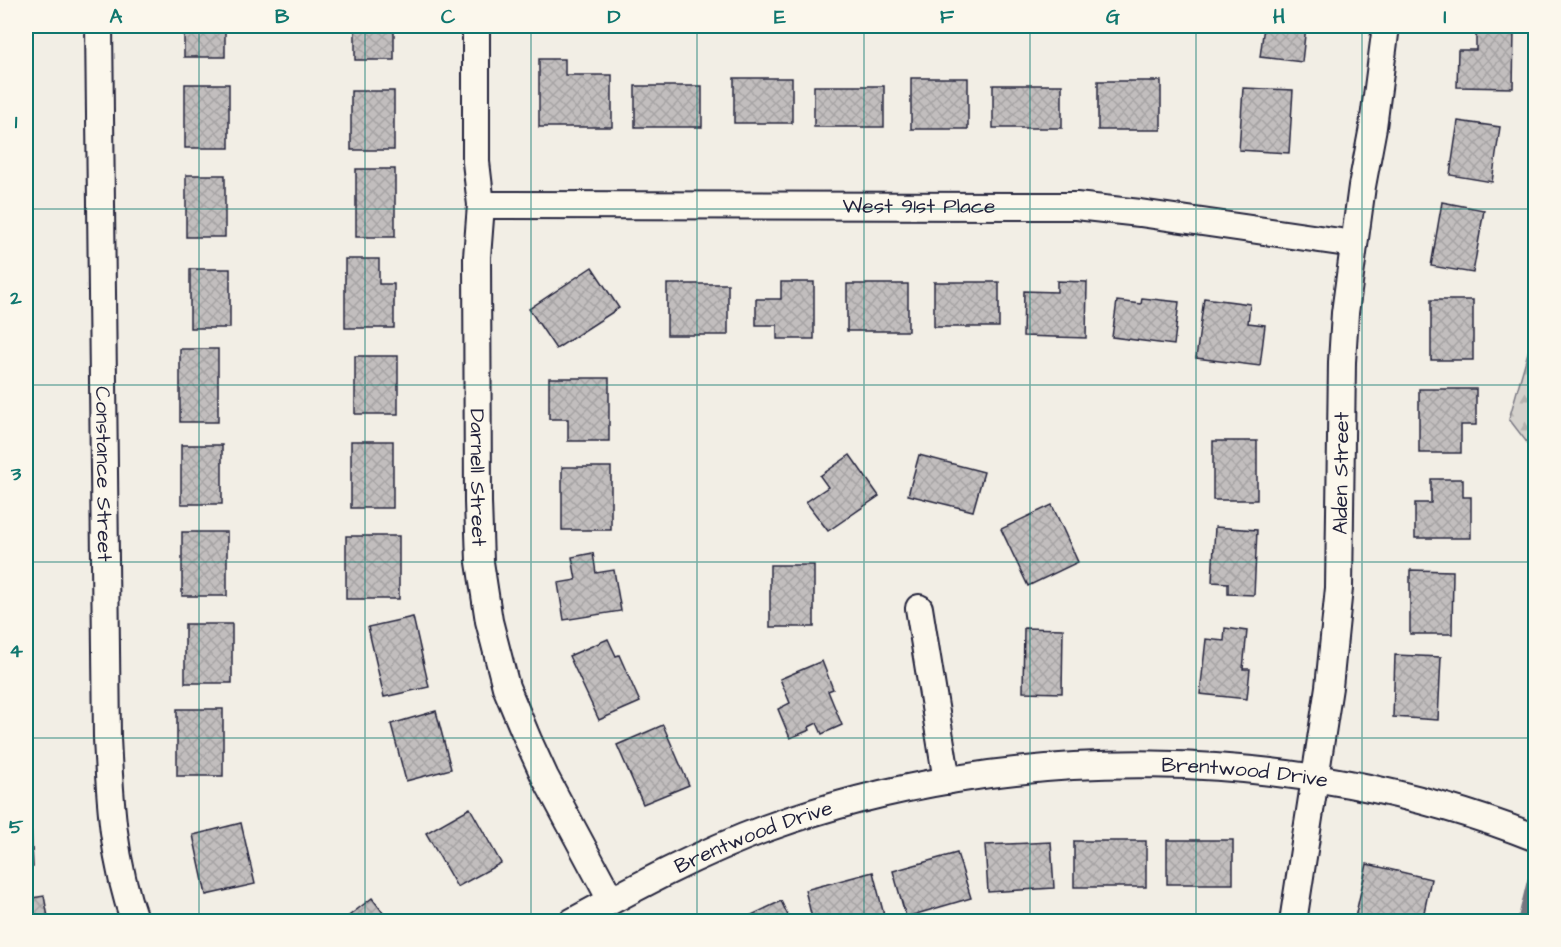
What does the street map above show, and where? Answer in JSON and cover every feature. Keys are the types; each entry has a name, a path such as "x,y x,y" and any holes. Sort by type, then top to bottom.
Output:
{"street":[{"name":"Constance Street","path":"99,26 107,738 111,822 128,903 135,921"},
{"name":"Darnell Street","path":"476,26 476,162 481,205 477,257 478,502 480,562 489,621 506,687 528,740 545,777 611,900"},
{"name":"Alden Street","path":"1293,921 1329,687 1339,588 1342,362 1354,244 1373,127 1386,26"},
{"name":"West 91st Place","path":"481,205 1076,206 1354,244"},
{"path":"918,608 947,781"},
{"name":"Brentwood Drive","path":"572,921 686,862 768,828 860,800 947,781 1022,770 1120,763 1213,765 1316,778 1421,800 1494,821 1536,838"}],"green space":[{"path":"1535,328 1535,453 1509,419"}],"building":[{"path":"184,26 225,26 225,57 184,57"},
{"path":"355,26 394,26 394,60 355,60"},
{"path":"1264,26 1306,26 1302,62 1260,57"},
{"path":"1476,29 1514,30 1513,88 1457,87 1458,50 1476,50"},
{"path":"539,59 565,59 565,75 612,75 612,127 539,127"},
{"path":"734,78 792,78 792,123 734,123"},
{"path":"911,78 968,78 968,129 911,129"},
{"path":"1098,81 1161,81 1161,130 1098,130"},
{"path":"185,84 229,84 229,148 185,148"},
{"path":"993,85 1062,85 1062,128 993,128"},
{"path":"635,86 702,86 702,127 635,127"},
{"path":"814,86 884,86 884,127 814,127"},
{"path":"1243,88 1293,90 1289,153 1239,150"},
{"path":"351,91 394,91 394,150 351,150"},
{"path":"1458,121 1500,127 1492,182 1450,175"},
{"path":"356,169 395,169 395,237 356,237"},
{"path":"186,175 225,175 225,237 186,237"},
{"path":"1442,202 1484,210 1473,273 1431,266"},
{"path":"345,259 379,259 379,284 394,284 394,328 345,328"},
{"path":"592,267 619,308 556,349 529,309"},
{"path":"190,269 230,269 230,328 190,328"},
{"path":"1057,281 1087,282 1086,338 1023,336 1024,291 1057,292"},
{"path":"781,282 814,282 814,339 777,339 777,325 756,325 756,299 781,299"},
{"path":"934,282 999,282 999,327 934,327"},
{"path":"667,284 728,284 728,335 667,335"},
{"path":"847,284 908,284 908,331 847,331"},
{"path":"1142,298 1179,302 1174,345 1112,337 1117,301 1141,304"},
{"path":"1204,298 1250,304 1248,323 1265,325 1260,366 1196,358"},
{"path":"1431,300 1473,300 1473,360 1431,360"},
{"path":"180,349 218,349 218,422 180,422"},
{"path":"355,356 398,356 398,414 355,414"},
{"path":"549,378 609,378 609,441 568,441 568,419 549,419"},
{"path":"1419,389 1476,389 1476,425 1461,425 1461,453 1419,453"},
{"path":"351,441 393,441 393,508 351,508"},
{"path":"1213,441 1257,441 1257,500 1213,500"},
{"path":"181,445 222,445 222,504 181,504"},
{"path":"850,455 879,496 828,531 806,502 828,487 820,476"},
{"path":"919,455 984,472 973,511 908,495"},
{"path":"562,467 611,467 611,530 562,530"},
{"path":"1431,479 1463,479 1463,497 1471,497 1471,538 1415,538 1415,503 1431,503"},
{"path":"1052,505 1078,562 1028,586 1001,529"},
{"path":"1215,527 1257,530 1254,595 1228,594 1228,583 1212,582"},
{"path":"182,532 227,532 227,596 182,596"},
{"path":"346,536 399,536 399,599 346,599"},
{"path":"593,553 596,573 614,570 621,611 564,620 558,583 576,580 572,557"},
{"path":"770,565 814,565 814,627 770,627"},
{"path":"1410,570 1453,571 1452,634 1410,634"},
{"path":"413,617 429,687 384,697 368,627"},
{"path":"185,624 232,624 232,683 185,683"},
{"path":"1024,628 1063,629 1062,693 1023,692"},
{"path":"1225,628 1247,631 1243,669 1250,669 1247,699 1200,694 1206,639 1224,641"},
{"path":"608,639 616,656 619,655 640,702 599,720 569,656"},
{"path":"1395,655 1441,657 1438,720 1393,717"},
{"path":"822,661 833,689 828,691 842,725 822,734 817,723 809,727 810,730 790,738 778,709 790,703 780,679"},
{"path":"177,709 223,709 223,776 177,776"},
{"path":"436,711 451,769 406,781 391,724"},
{"path":"27,714 27,775 26,775"},
{"path":"663,725 689,785 643,804 617,745"},
{"path":"26,805 30,805 33,867 26,867"},
{"path":"470,808 501,863 457,887 426,833"},
{"path":"241,823 255,884 206,895 193,835"},
{"path":"1167,840 1233,840 1233,884 1167,884"},
{"path":"1074,841 1146,841 1146,887 1074,887"},
{"path":"1051,842 1054,888 988,892 985,845"},
{"path":"957,853 971,898 906,917 893,871"},
{"path":"1367,864 1431,879 1422,922 1389,917 1388,922 1354,922"},
{"path":"873,872 884,915 861,922 813,922 805,890"},
{"path":"44,896 49,922 26,922 26,899"},
{"path":"372,898 390,922 341,922"},
{"path":"781,901 791,922 737,922"}],"waterway":[{"path":"1521,922 1531,881"}]}
